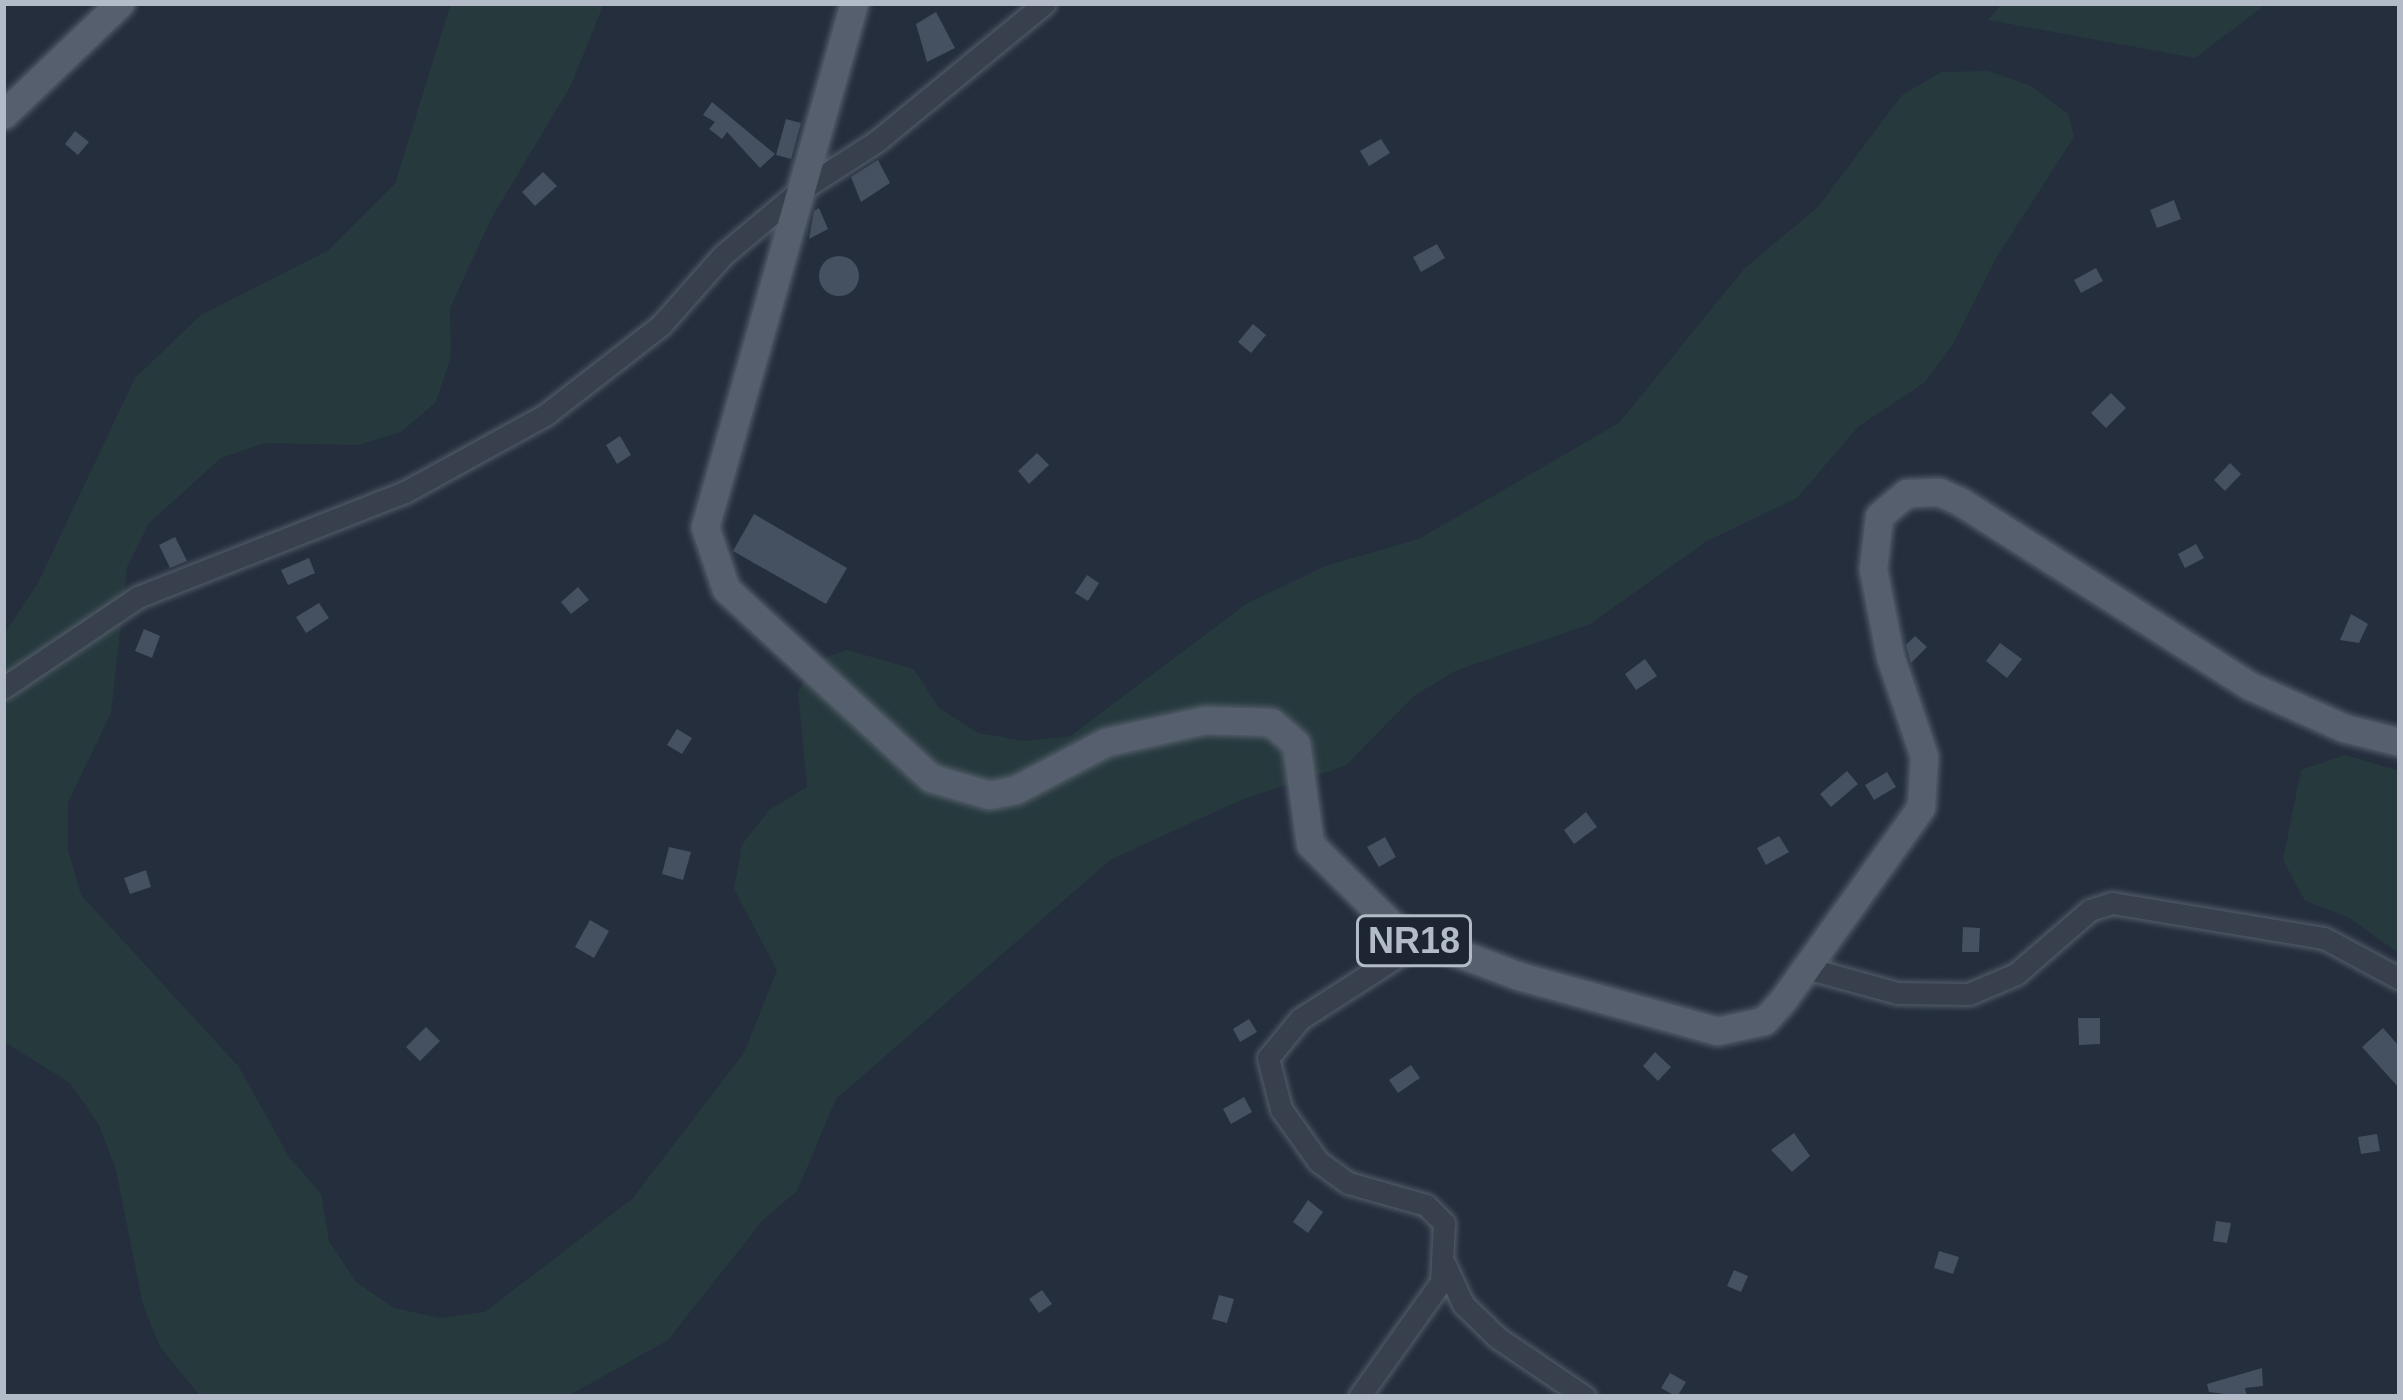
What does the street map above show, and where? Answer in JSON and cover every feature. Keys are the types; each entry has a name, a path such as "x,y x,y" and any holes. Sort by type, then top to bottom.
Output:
{"main road":[{"path":"3,115 120,3"},
{"name":"NR18","path":"854,3 709,496 705,527 726,589 872,729 955,789 1015,790 1082,750 1205,720 1250,717 1284,728 1303,766 1310,844 1351,892 1418,943 1717,1031 1764,1021 1810,970 1909,831 1926,791 1918,727 1890,656 1873,569 1879,516 1906,494 1939,492 1961,502 2248,685 2344,728 2400,742"}],"street":[{"path":"3,688 137,598 405,492 544,416 661,325 723,255 798,193 877,141 1045,3"},
{"path":"1810,970 1898,992 1969,994 2016,974 2090,910 2112,903 2324,938 2400,979"},
{"path":"1359,1397 1441,1282 1444,1223 1426,1205 1348,1183 1318,1161 1267,1076 1275,1043 1300,1019 1418,943"},
{"path":"1445,1264 1463,1304 1498,1338 1585,1397"}],"green space":[{"path":"451,3 604,3 571,85 491,219 450,308 451,356 436,402 401,432 358,445 265,443 221,458 149,523 127,567 111,713 68,802 68,850 81,895 239,1067 289,1157 321,1194 329,1241 356,1282 394,1308 440,1318 485,1312 632,1199 744,1053 777,970 734,889 742,845 769,810 807,787 798,692 815,661 847,650 914,669 939,708 978,733 1024,741 1070,736 1246,604 1325,566 1419,539 1619,423 1744,269 1819,206 1902,95 1942,72 1988,71 2031,86 2069,115 2074,137 1996,258 1953,344 1924,383 1859,426 1797,498 1707,541 1590,624 1455,671 1414,696 1345,766 1241,800 1110,860 836,1099 797,1191 762,1221 668,1340 566,1397 201,1397 160,1347 143,1305 116,1170 99,1125 70,1083 3,1041 3,636 38,583 135,378 201,315 329,250 395,184"},
{"path":"2002,3 2268,3 2195,58 1988,20"},
{"path":"2345,755 2400,771 2400,954 2348,917 2305,901 2283,860 2301,770"}],"building":[{"path":"936,12 955,48 927,62 916,24"},
{"path":"712,102 775,154 760,168 727,132 722,139 709,129 715,122 703,115"},
{"path":"786,119 801,123 791,159 776,155"},
{"path":"75,131 89,142 78,155 65,144"},
{"path":"1381,139 1390,153 1369,166 1360,151"},
{"path":"878,160 890,183 861,202 851,177"},
{"path":"543,172 557,186 535,206 522,192"},
{"path":"2174,200 2181,219 2157,228 2150,210"},
{"path":"819,208 828,229 809,239 814,211"},
{"path":"1437,244 1445,258 1421,272 1413,257"},
{"path":"839,256 853,262 859,276 853,290 839,296 825,290 819,276 825,262"},
{"path":"2096,268 2103,281 2081,293 2074,280"},
{"path":"1253,324 1266,335 1251,353 1238,342"},
{"path":"2111,393 2126,408 2106,428 2091,413"},
{"path":"620,436 631,455 617,464 606,445"},
{"path":"1037,453 1049,465 1029,484 1018,471"},
{"path":"2230,463 2241,474 2225,491 2214,480"},
{"path":"754,514 847,568 826,604 733,551"},
{"path":"175,537 187,561 170,568 159,545"},
{"path":"2196,544 2204,558 2185,568 2178,554"},
{"path":"309,558 315,573 288,585 281,570"},
{"path":"1087,575 1099,583 1088,601 1075,593"},
{"path":"578,587 589,600 571,614 561,602"},
{"path":"319,603 329,618 306,633 296,617"},
{"path":"2351,614 2368,624 2359,643 2340,640"},
{"path":"144,629 160,636 152,658 135,651"},
{"path":"1915,636 1927,647 1911,663 1906,645"},
{"path":"2000,643 2022,659 2007,678 1986,661"},
{"path":"1645,659 1657,676 1636,690 1625,674"},
{"path":"677,729 692,738 682,754 667,745"},
{"path":"1847,771 1858,784 1831,807 1820,794"},
{"path":"1887,772 1896,787 1874,800 1865,785"},
{"path":"1586,812 1597,827 1574,844 1564,830"},
{"path":"1779,836 1789,852 1766,865 1757,848"},
{"path":"1385,837 1396,857 1379,867 1367,847"},
{"path":"669,847 691,852 683,880 662,874"},
{"path":"146,870 151,887 130,894 124,878"},
{"path":"590,920 609,931 594,958 575,947"},
{"path":"1963,927 1980,928 1979,952 1962,952"},
{"path":"2078,1018 2100,1018 2100,1044 2079,1045"},
{"path":"1249,1019 1257,1032 1240,1042 1233,1029"},
{"path":"426,1027 440,1041 420,1061 406,1047"},
{"path":"2383,1028 2400,1047 2400,1089 2362,1047"},
{"path":"1655,1052 1671,1067 1658,1081 1643,1066"},
{"path":"1411,1065 1420,1078 1398,1093 1389,1080"},
{"path":"1244,1097 1252,1112 1231,1124 1223,1109"},
{"path":"1794,1133 1810,1156 1792,1172 1771,1150"},
{"path":"2377,1134 2380,1151 2361,1154 2358,1137"},
{"path":"1308,1200 1323,1212 1308,1233 1293,1222"},
{"path":"2216,1221 2231,1223 2227,1243 2213,1241"},
{"path":"1939,1251 1959,1257 1953,1274 1934,1268"},
{"path":"1734,1270 1748,1276 1741,1292 1727,1286"},
{"path":"1042,1290 1052,1304 1039,1313 1029,1299"},
{"path":"1219,1295 1234,1299 1227,1323 1212,1319"},
{"path":"2262,1368 2263,1386 2245,1388 2247,1397 2209,1392 2207,1384"},
{"path":"1670,1373 1686,1382 1677,1397 1661,1388"}]}
